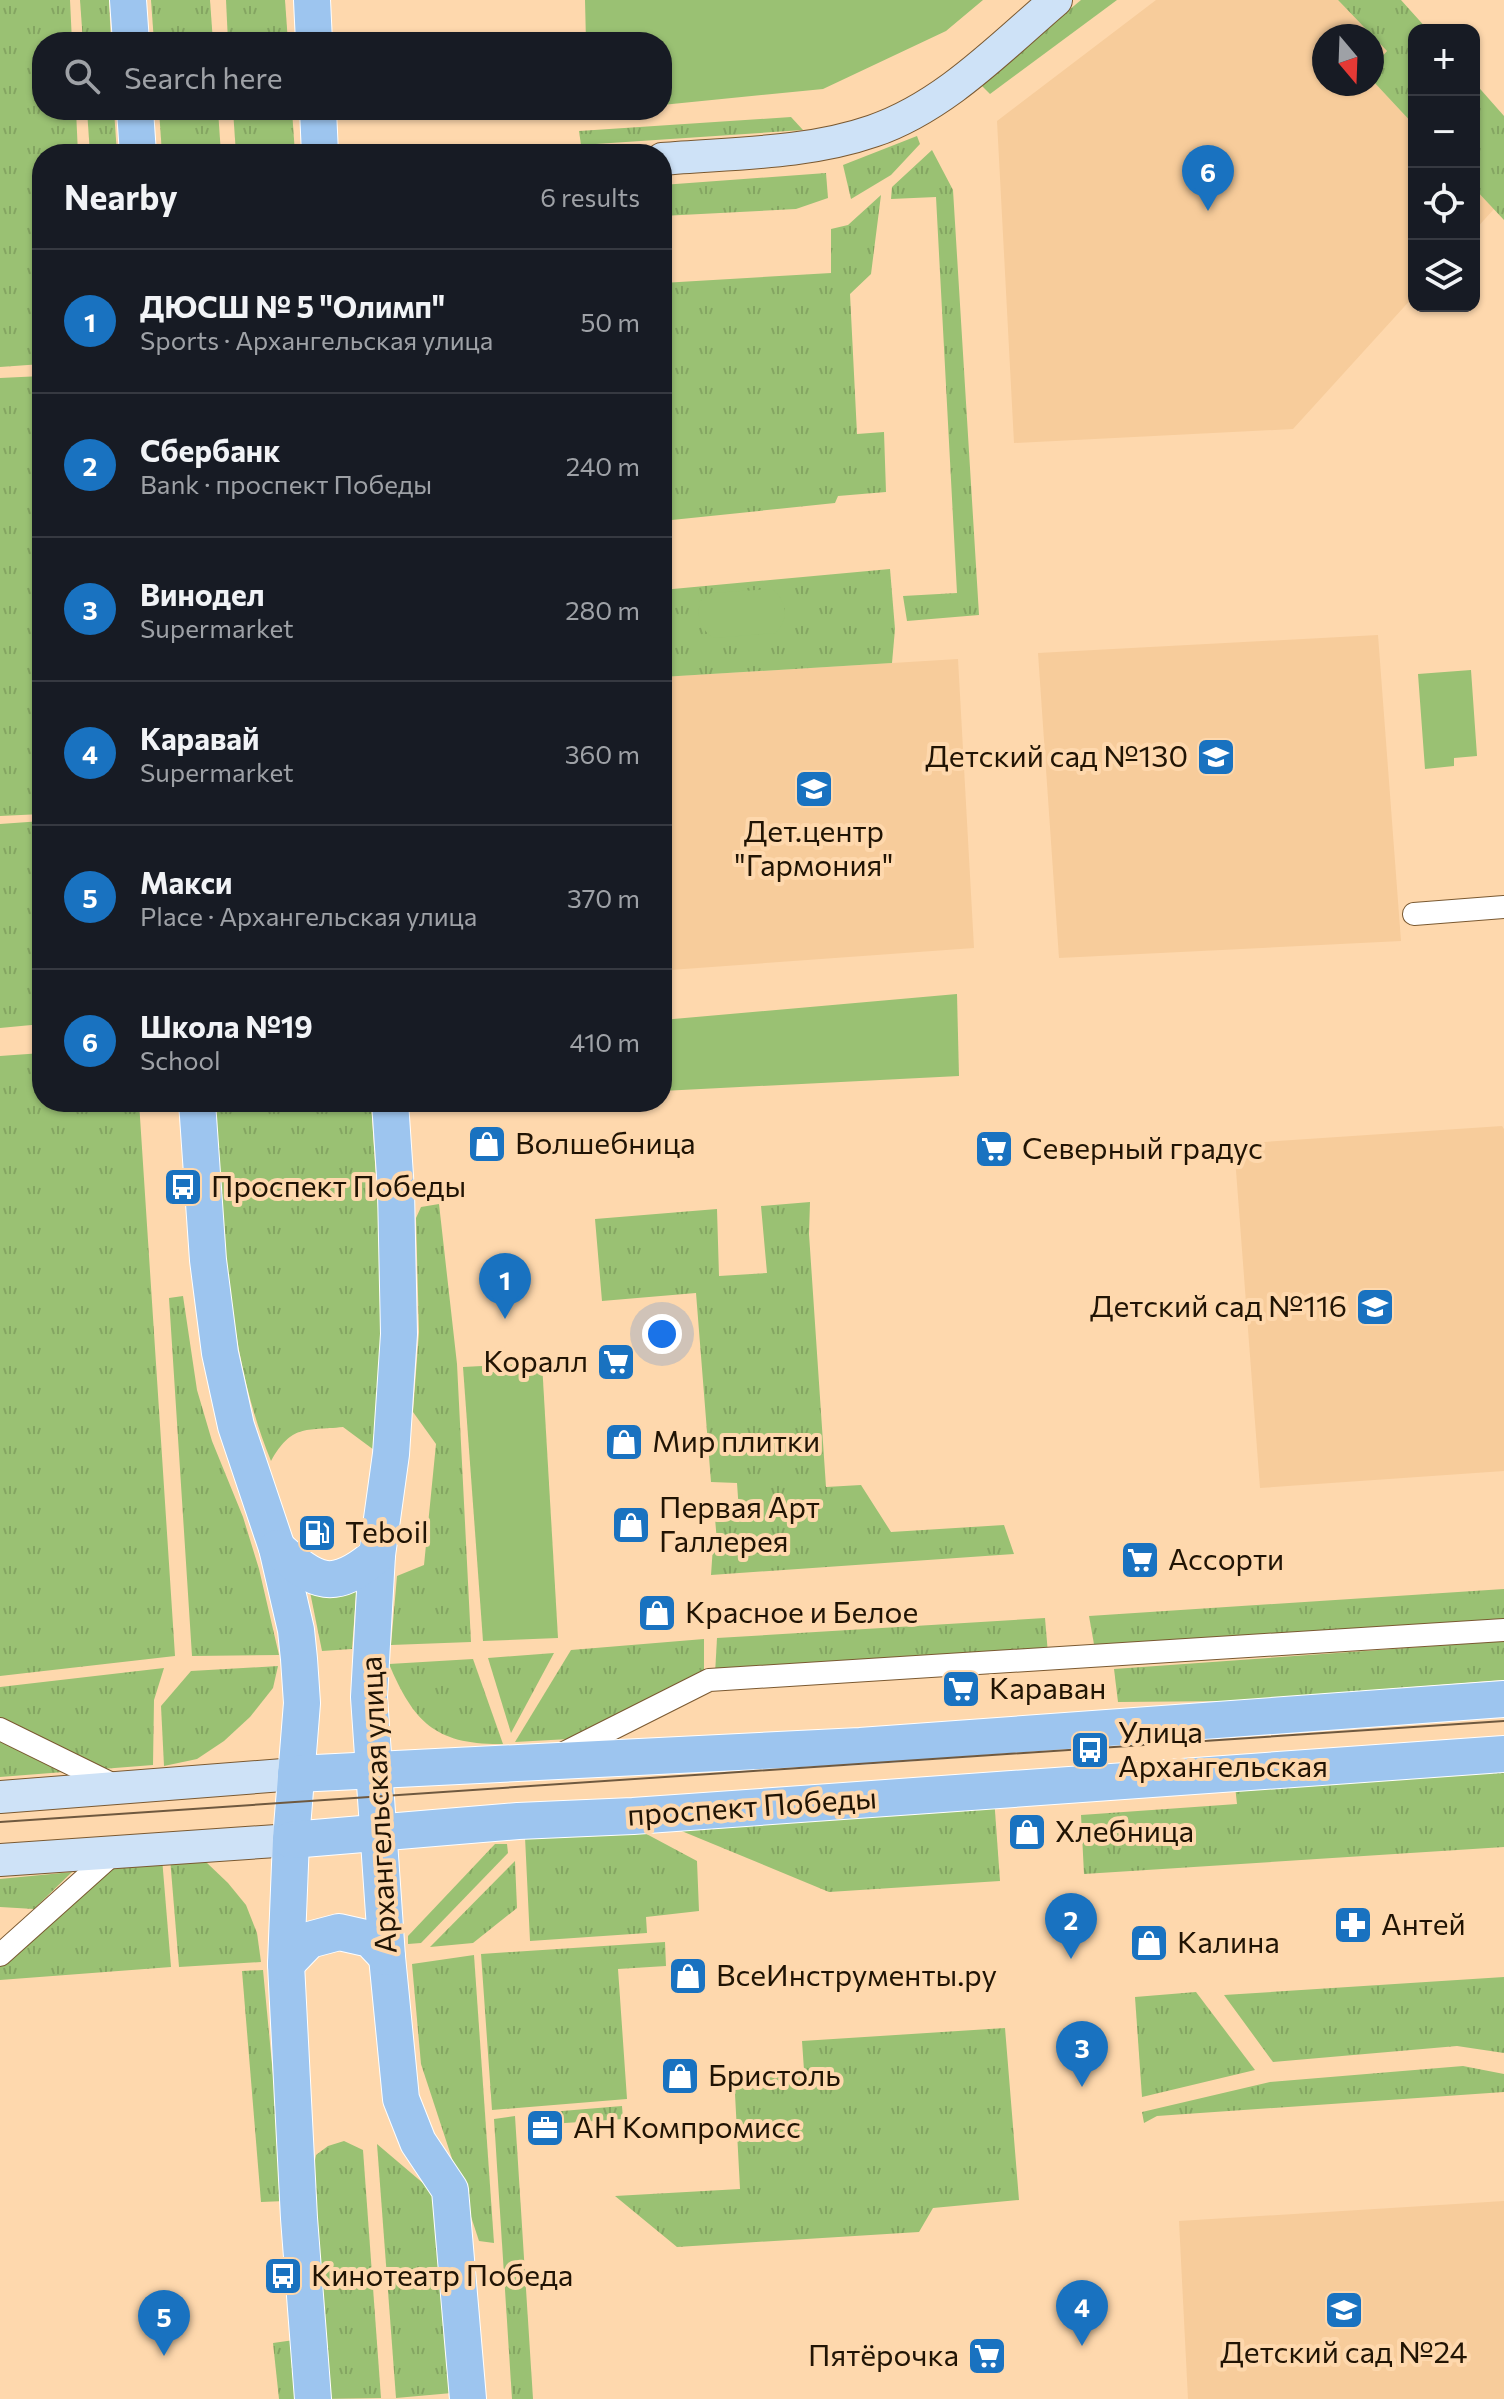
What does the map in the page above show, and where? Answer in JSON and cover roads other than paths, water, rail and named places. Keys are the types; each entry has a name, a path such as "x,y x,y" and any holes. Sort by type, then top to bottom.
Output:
{"main road":[{"path":"128,0 130,32"},
{"path":"312,0 314,32"},
{"path":"672,158 833,142 875,131 930,102 962,80 1056,0"},
{"path":"136,120 137,144"},
{"path":"318,120 320,144"},
{"path":"198,1112 208,1260 220,1353 236,1426 277,1548 296,1630 299,1659 302,1703 291,1840 286,1964 299,2218 313,2399"},
{"name":"Архангельская улица","path":"391,1112 399,1334 391,1454 377,1555 369,1697 387,1957 401,2099 418,2142 450,2190 468,2399"},
{"path":"277,1548 303,1572 318,1579 349,1576 377,1555"},
{"name":"проспект Победы","path":"0,1797 296,1774 876,1745 1504,1699"},
{"name":"проспект Победы","path":"0,1860 1504,1754"},
{"path":"286,1964 309,1940 339,1932 370,1939 387,1957"}],"street":[{"path":"1414,914 1504,907"},
{"path":"550,1760 709,1680 1504,1630"},
{"path":"0,1729 119,1788"},
{"path":"0,1955 115,1852"}],"tram line":[{"path":"0,1822 1504,1721"}],"place":[{"name":"Школа №19","path":"1208,211"},
{"name":"Детский сад №130","path":"1216,757"},
{"name":"Дет.центр \"Гармония\"","path":"814,789"},
{"name":"Волшебница","path":"487,1144"},
{"name":"Северный градус","path":"994,1149"},
{"name":"Проспект Победы","path":"183,1187"},
{"name":"Детский сад №116","path":"1375,1307"},
{"name":"ДЮСШ № 5 \"Олимп\"","path":"505,1319"},
{"name":"Коралл","path":"616,1362"},
{"name":"Мир плитки","path":"624,1442"},
{"name":"Первая Арт Галлерея","path":"631,1525"},
{"name":"Teboil","path":"317,1533"},
{"name":"Ассорти","path":"1140,1560"},
{"name":"Красное и Белое","path":"657,1613"},
{"name":"Караван","path":"961,1689"},
{"name":"Улица Архангельская","path":"1090,1750"},
{"name":"Хлебница","path":"1027,1832"},
{"name":"Антей","path":"1353,1925"},
{"name":"Калина","path":"1149,1943"},
{"name":"Сбербанк","path":"1071,1959"},
{"name":"ВсеИнструменты.ру","path":"688,1976"},
{"name":"Бристоль","path":"680,2076"},
{"name":"Винодел","path":"1082,2087"},
{"name":"АН Компромисс","path":"545,2128"},
{"name":"Кинотеатр Победа","path":"283,2276"},
{"name":"Детский сад №24","path":"1344,2310"},
{"name":"Каравай","path":"1082,2346"},
{"name":"Макси","path":"164,2356"},
{"name":"Пятёрочка","path":"987,2356"}]}
